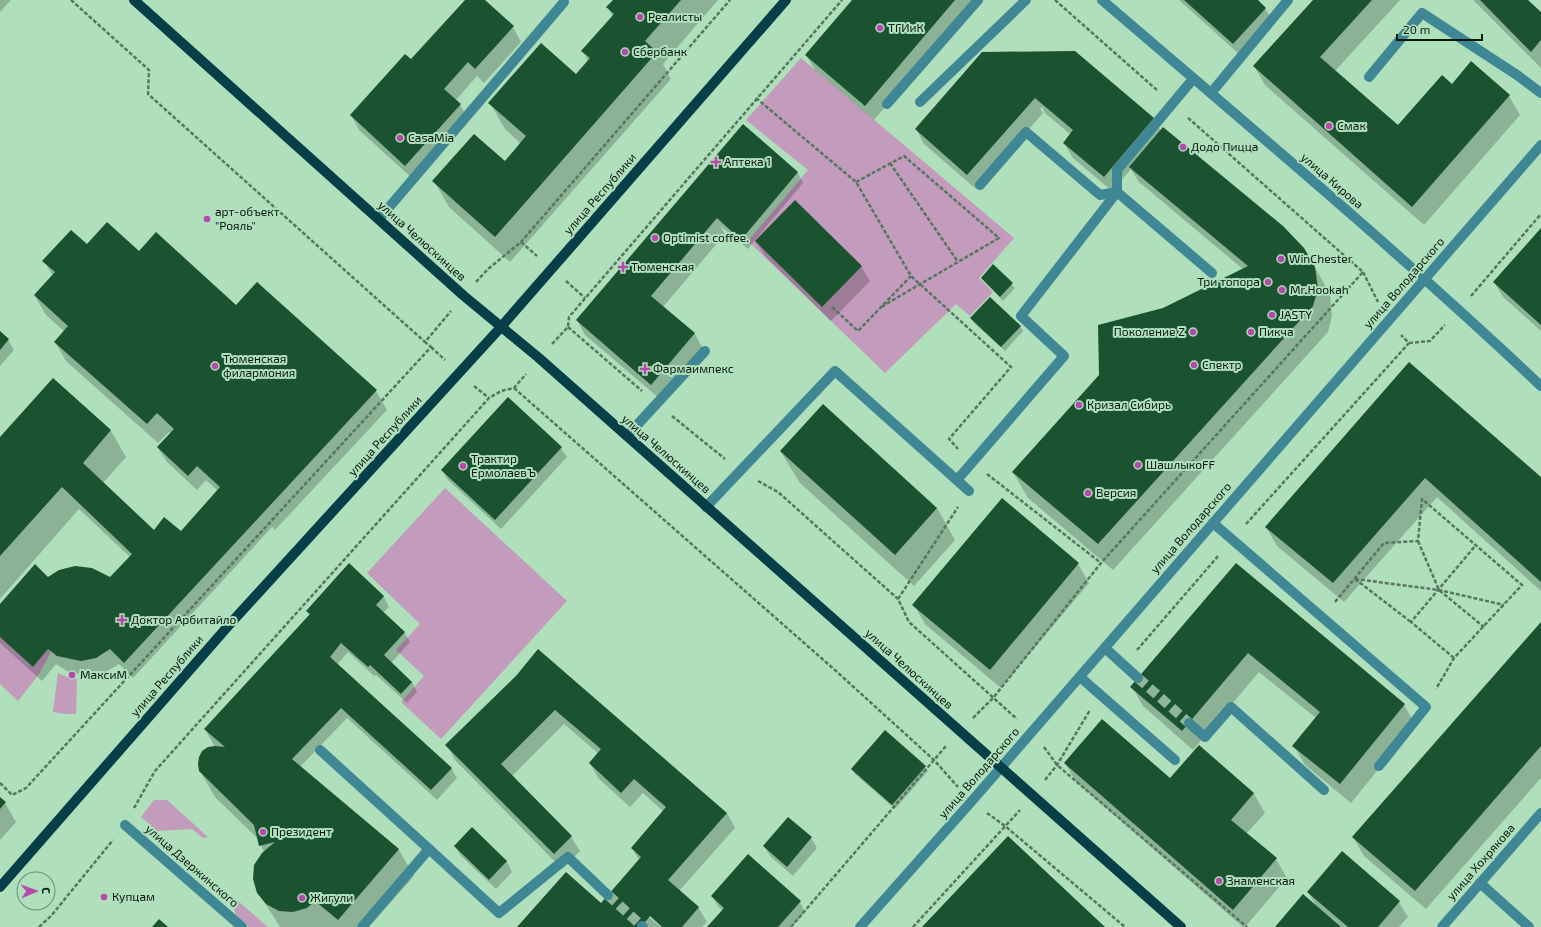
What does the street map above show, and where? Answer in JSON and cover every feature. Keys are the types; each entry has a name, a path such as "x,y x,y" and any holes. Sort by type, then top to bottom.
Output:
{"main road":[{"name":"улица Челюскинцев","path":"134,0 464,296 539,358 1181,927"},
{"name":"улица Республики","path":"0,887 229,625 502,328 786,0"}],"street":[{"path":"887,104 978,0"},
{"path":"920,102 1026,0"},
{"name":"улица Кирова","path":"1102,0 1460,309 1541,386"},
{"path":"1210,94 1288,0"},
{"path":"379,219 564,2"},
{"path":"1369,77 1422,13 1517,75 1541,93"},
{"path":"957,480 1064,356 1021,316 1117,192 1117,170 1193,79"},
{"path":"980,185 1026,132 1100,195 1117,192"},
{"name":"улица Володарского","path":"860,927 1080,677 1541,145"},
{"path":"1117,192 1212,273"},
{"path":"626,436 704,350"},
{"path":"706,507 835,372 969,491"},
{"path":"1213,523 1426,707 1379,766"},
{"path":"1105,648 1138,678"},
{"path":"1080,677 1175,760"},
{"path":"1189,723 1205,738 1232,708 1324,790"},
{"path":"320,750 499,913 568,857 608,895"},
{"name":"улица Хохрякова","path":"1442,927 1541,813"},
{"name":"улица Дзержинского","path":"125,825 242,927"},
{"path":"362,927 429,849"},
{"path":"1480,883 1528,927"}],"path":[{"path":"0,783 12,795 26,788 431,348 148,94 149,70 71,0"},
{"path":"425,342 488,269 521,242 730,0"},
{"path":"842,0 756,98 569,317 568,327 740,471 778,492 898,599 909,622 1032,732 1057,764 1247,927"},
{"path":"791,927 959,731 993,698 1101,563 1363,272 1055,0"},
{"path":"756,98 856,182 911,276 1011,367 949,439 986,474 1101,563"},
{"path":"856,182 904,156 999,238 881,307"},
{"path":"890,163 958,262"},
{"path":"1409,343 1430,341 1460,309 1541,214"},
{"path":"832,307 858,331 911,276"},
{"path":"39,927 51,916 125,825 155,771 489,398 501,391 514,388 836,671 934,760 971,802 1005,826 1125,927"},
{"path":"898,599 969,491 986,474"},
{"path":"1426,707 1454,658 1484,627 1522,585 1422,499 1418,541 1439,590 1484,627"},
{"path":"1322,618 1384,543 1418,541"},
{"path":"1411,622 1476,546"},
{"path":"1354,579 1439,590 1504,605"},
{"path":"1354,579 1411,622 1454,658"},
{"path":"913,927 1005,826"}],"shaded area":[{"path":"801,58 1014,238 979,278 993,292 970,316 956,304 885,373 748,241 808,170 746,120"},
{"path":"445,488 567,601 441,739 401,702 424,676 396,650 420,624 367,573"},
{"path":"0,637 33,667 48,649 51,652 39,674 18,701 0,684"},
{"path":"58,673 77,679 76,714 53,712"},
{"path":"154,800 167,800 208,837 203,838 192,829 157,831 141,817"},
{"path":"231,895 268,927 249,927 236,916"}],"building":[{"path":"465,0 485,0 514,26 475,69 468,62 444,89 461,104 405,166 350,115 405,54 411,59"},
{"path":"613,0 681,0 645,41 657,52 495,237 432,181 474,134 505,161 526,136 488,103 541,43 576,74 590,58 581,51 614,14 606,7"},
{"name":"ТГИиК","path":"852,0 955,0 865,106 805,55"},
{"path":"1184,0 1258,0 1266,8 1233,44"},
{"path":"1313,0 1372,0 1320,57 1398,125 1442,75 1452,84 1471,61 1510,95 1412,207 1253,66"},
{"path":"1480,0 1528,0 1541,12 1541,40 1531,52"},
{"path":"1075,51 1154,118 1104,177 1063,143 1073,130 1035,98 967,175 915,129 982,52"},
{"path":"743,124 798,172 741,240 717,218 651,296 695,333 651,385 576,320"},
{"path":"1163,127 1283,226 1304,248 1315,267 1318,289 1313,306 1098,544 1012,472 1099,375 1098,325 1163,308 1248,266 1129,167"},
{"path":"795,200 862,266 822,307 755,241"},
{"path":"107,222 139,251 156,232 236,305 257,282 377,390 124,663 110,649 96,658 81,661 57,656 48,649 33,667 0,637 0,604 35,564 48,577 59,570 75,566 92,568 110,577 132,554 62,487 0,556 0,437 53,378 111,430 83,463 154,530 164,517 181,531 220,487 197,466 188,476 157,447 174,429 157,413 147,424 54,342 68,326 34,295 55,272 42,261 71,230 87,244"},
{"path":"1541,228 1541,325 1493,282"},
{"path":"993,264 1013,283 1000,297 981,278"},
{"path":"990,297 1021,326 1001,347 970,318"},
{"path":"0,331 9,339 0,350"},
{"path":"1409,362 1541,477 1541,582 1425,478 1333,583 1265,527"},
{"path":"508,397 562,447 495,520 441,470"},
{"path":"823,404 937,508 895,555 780,451"},
{"path":"1002,498 1079,563 990,670 912,605"},
{"path":"349,563 384,596 376,605 405,632 384,655 412,682 401,694 370,665 368,667 341,643 330,657 452,768 431,790 341,708 292,759 399,849 338,920 315,901 307,908 293,912 279,911 266,904 257,893 253,879 254,865 262,853 275,842 259,846 254,825 199,771 198,764 202,751 208,747 225,747 204,729 310,614 306,611"},
{"path":"1236,563 1405,704 1340,784 1292,746 1320,712 1248,653 1182,731 1130,687"},
{"path":"1541,622 1541,746 1415,891 1352,837"},
{"path":"538,649 727,813 668,880 699,907 682,927 662,927 650,916 641,927 517,927 566,872 601,903 641,857 631,848 666,807 634,779 621,793 589,763 601,749 555,710 501,764 572,836 554,854 445,745 516,676"},
{"path":"1102,719 1170,778 1199,745 1254,793 1231,820 1277,858 1233,910 1064,763"},
{"path":"885,730 926,766 892,805 851,769"},
{"path":"0,797 6,802 0,809"},
{"path":"788,817 812,837 787,867 763,846"},
{"path":"472,827 507,861 489,880 454,846"},
{"path":"1008,836 1057,882 1105,927 922,927"},
{"path":"1342,851 1400,901 1378,927 1348,927 1307,892"},
{"path":"748,854 801,901 778,927 707,927 724,908 711,896"},
{"path":"1303,894 1341,927 1275,927"},
{"path":"159,919 168,927 152,927"}],"tunnel":[{"path":"1138,678 1189,723"},
{"path":"608,895 642,926"}],"place":[{"name":"Реалисты","path":"640,17"},
{"name":"ТГИиК","path":"880,28"},
{"name":"Сбербанк","path":"625,52"},
{"name":"Смак","path":"1329,126"},
{"name":"CasaMia","path":"400,138"},
{"name":"Додо Пицца","path":"1183,147"},
{"name":"Аптека 1","path":"716,162"},
{"name":"арт-объект \"Рояль\"","path":"207,219"},
{"name":"Optimist coffee.","path":"655,238"},
{"name":"WinChester","path":"1281,259"},
{"name":"Тюменская","path":"623,267"},
{"name":"Три топора","path":"1268,282"},
{"name":"Mr.Hookah","path":"1282,290"},
{"name":"JASTY","path":"1272,315"},
{"name":"Поколение Z","path":"1193,332"},
{"name":"Пикча","path":"1251,332"},
{"name":"Спектр","path":"1194,365"},
{"name":"Тюменская филармония","path":"215,366"},
{"name":"Фармаимпекс","path":"645,369"},
{"name":"Кризал Сибирь","path":"1079,405"},
{"name":"ШашлыкoFF","path":"1138,465"},
{"name":"Трактир ЕрмолаевЪ","path":"463,466"},
{"name":"Версия","path":"1088,493"},
{"name":"Доктор Арбитайло","path":"122,620"},
{"name":"МаксиМ","path":"72,675"},
{"name":"Президент","path":"263,832"},
{"name":"Знаменская","path":"1219,881"},
{"name":"Купцам","path":"104,897"},
{"name":"Жигули","path":"302,898"}]}
